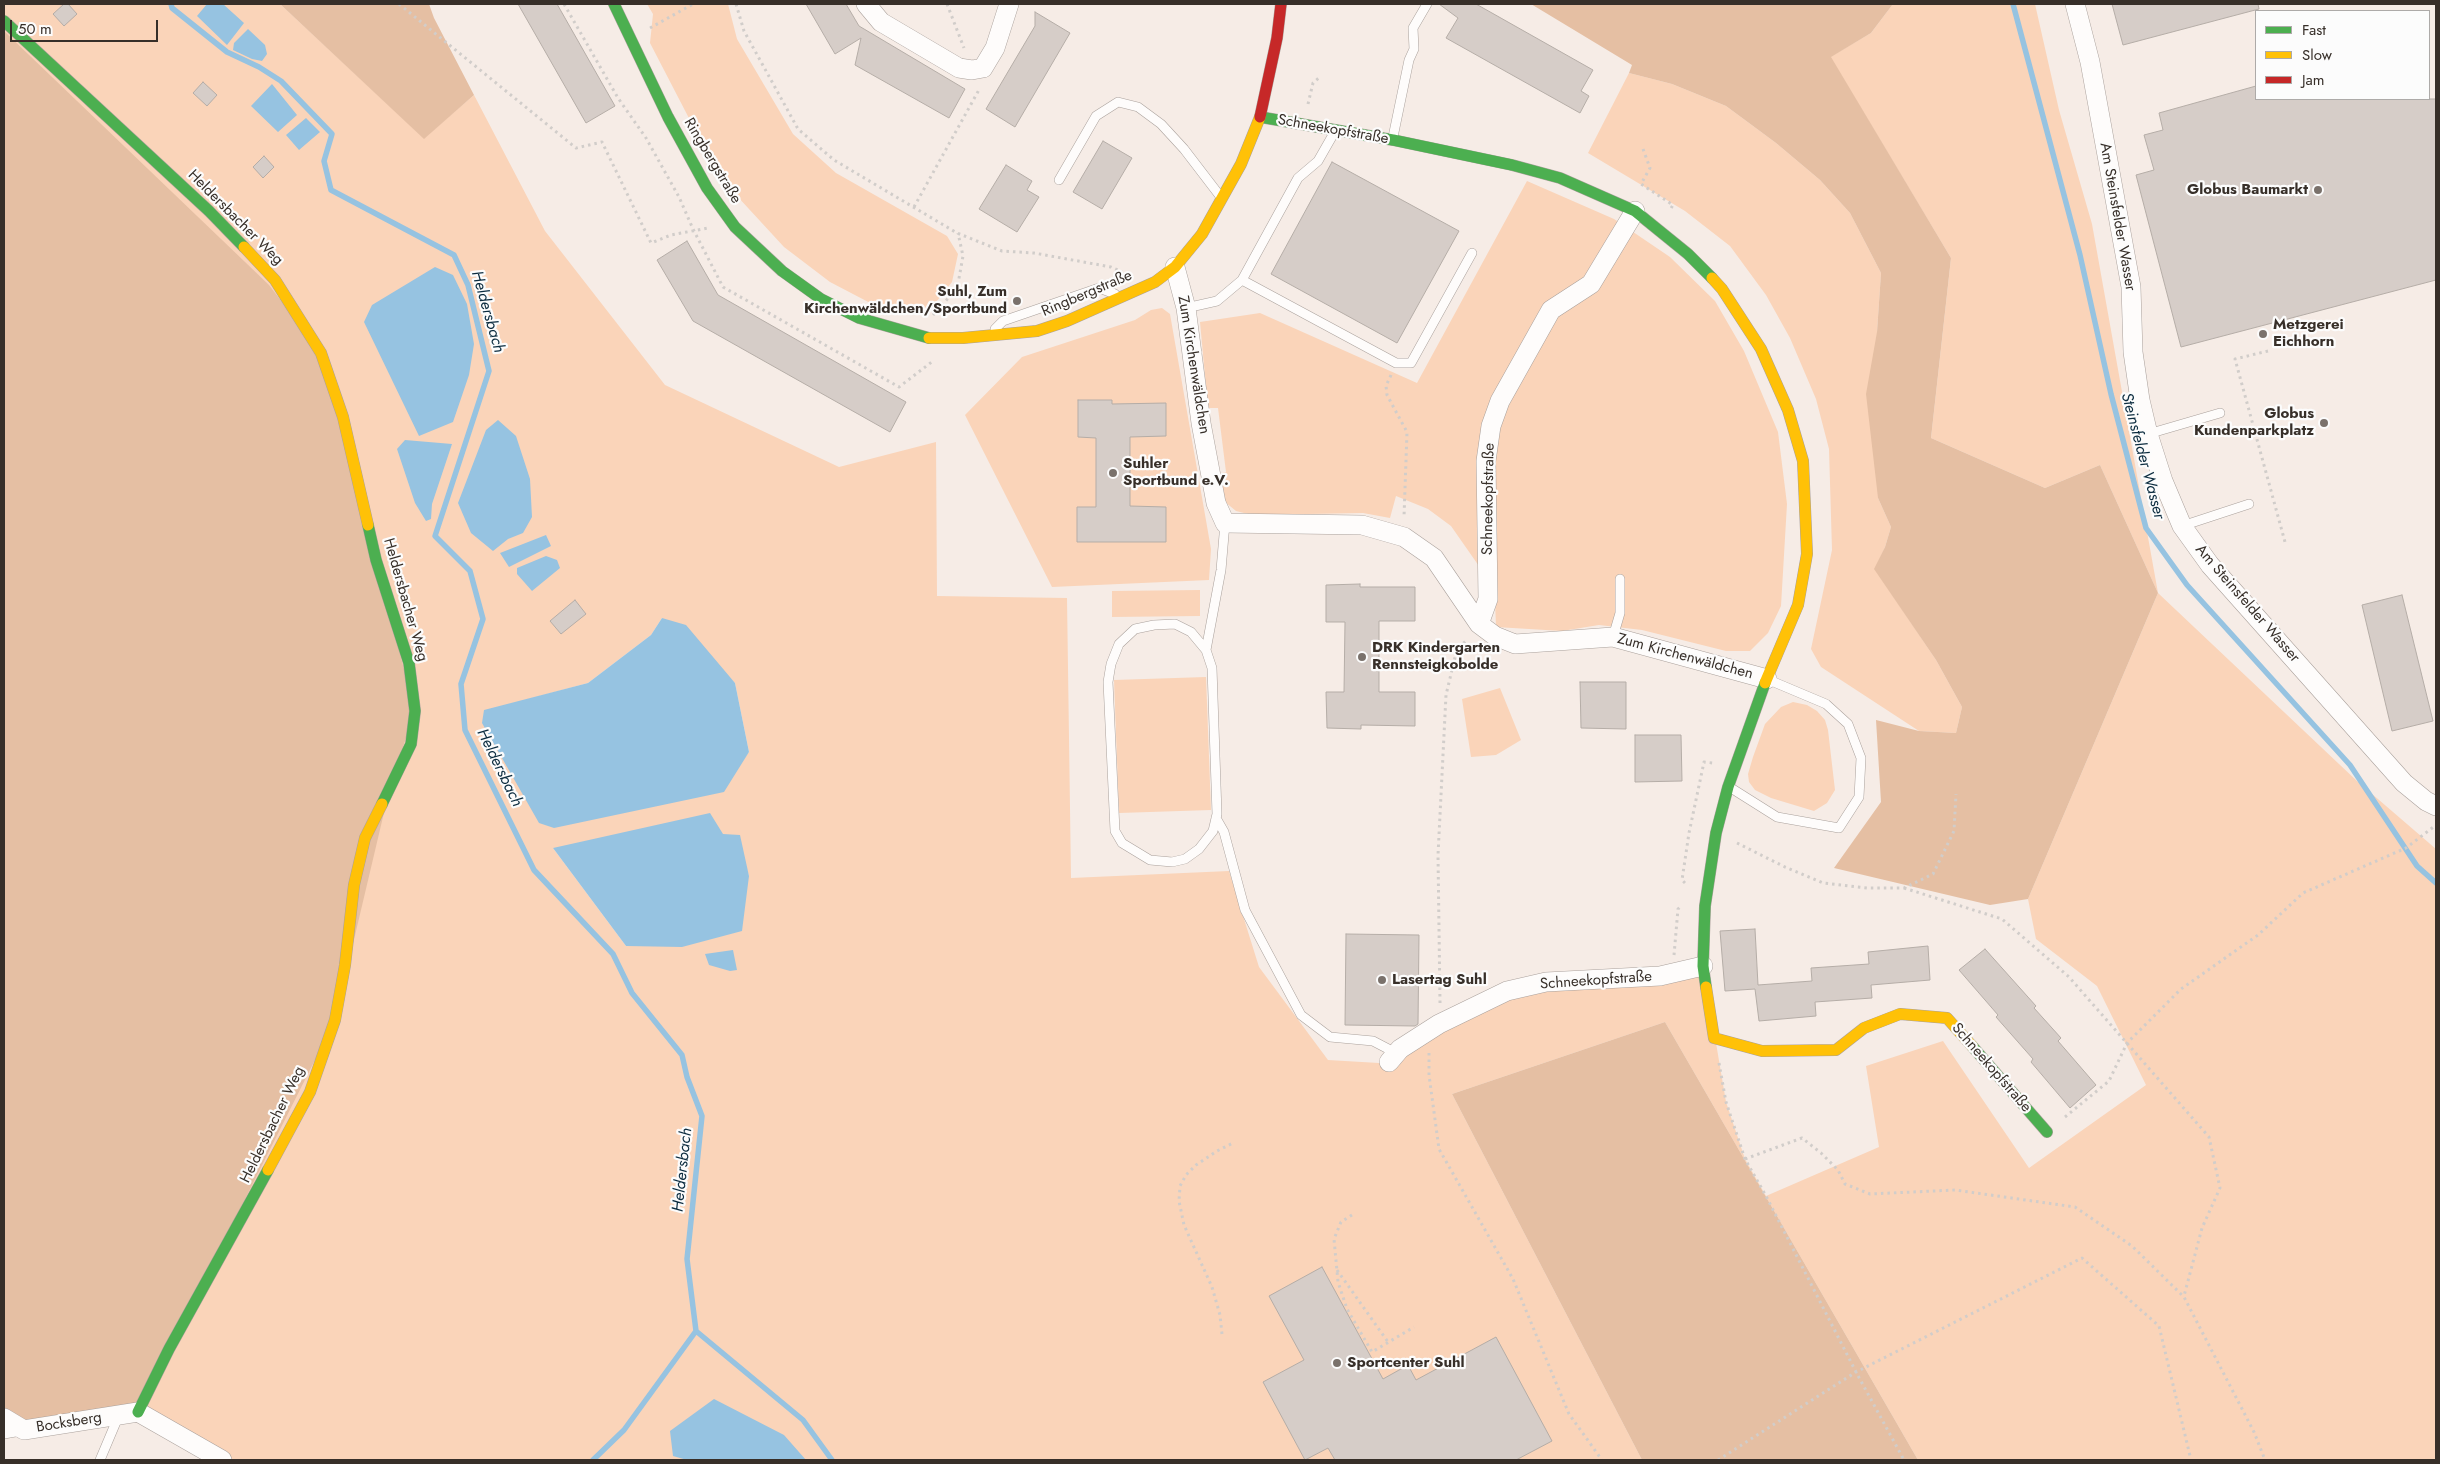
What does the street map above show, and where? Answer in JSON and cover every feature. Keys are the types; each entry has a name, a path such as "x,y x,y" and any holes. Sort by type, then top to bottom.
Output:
{"street":[{"name":"Ringbergstraße","path":"614,4 668,116 707,188 735,226 782,271 821,299 859,318 930,338 986,337 1037,331 1067,321 1155,282 1175,267 1202,234 1222,199 1241,164 1260,117 1277,38 1281,4"},
{"path":"866,4 881,22 958,68 972,70 983,68 995,48 1009,4"},
{"name":"Am Steinsfelder Wasser","path":"2074,4 2090,62 2131,288 2132,352 2148,434 2163,481 2182,526 2210,565 2404,782 2426,802 2436,806"},
{"name":"Heldersbacher Weg","path":"4,21 209,211 269,273 321,353 344,417 376,560 409,663 415,711 412,744 365,838 354,885 345,965 335,1020 310,1092 215,1269 169,1349 129,1413"},
{"name":"Schneekopfstraße","path":"1260,117 1303,126 1393,140 1512,165 1560,178 1634,211 1688,254 1722,289 1761,349 1788,410 1796,435 1803,461 1806,490 1806,554 1798,605 1767,679 1728,787 1716,833 1705,906 1703,966 1714,1038 1762,1051 1836,1050 1864,1028 1900,1014 1947,1018 2047,1132"},
{"name":"Schneekopfstraße","path":"1479,624 1488,599 1486,461 1491,426 1500,401 1551,310 1591,284 1634,211"},
{"name":"Zum Kirchenwäldchen","path":"1175,267 1186,308 1201,422 1216,503 1225,523 1362,525 1404,537 1434,558 1479,624 1495,636 1515,644 1613,637 1767,679"},
{"name":"Schneekopfstraße","path":"1393,1058 1433,1028 1507,992 1546,982 1660,976 1703,966"},
{"path":"129,1413 222,1460"},
{"name":"Bocksberg","path":"4,1418 24,1430 129,1413"}],"lane":[{"path":"1393,140 1409,60 1414,49 1413,28 1427,4"},
{"path":"1059,180 1096,116 1118,102 1138,107 1161,124 1184,149 1222,199"},
{"path":"1186,308 1218,301 1242,280 1298,178 1318,161 1336,130"},
{"path":"1242,280 1396,363 1411,363 1472,253"},
{"path":"986,337 1003,321 1099,288 1126,295"},
{"path":"2148,434 2220,413"},
{"path":"2182,526 2249,504"},
{"path":"1206,650 1221,570 1225,523"},
{"path":"1613,637 1620,613 1620,579"},
{"path":"1175,624 1191,632 1206,650 1212,668 1216,818 1213,831 1199,849 1185,859 1172,862 1150,860 1135,853 1122,843 1115,831 1108,682 1111,664 1119,644 1135,630 1154,625 1175,624"},
{"path":"1728,787 1777,817 1839,828 1859,797 1862,758 1848,724 1826,704 1767,679"},
{"path":"1216,818 1224,832 1245,910 1301,1015 1330,1037 1373,1040 1393,1058"},
{"path":"100,1460 129,1413"},
{"path":"4,1434 24,1430"}],"path":[{"path":"399,4 576,148 602,142 651,243 693,229 735,226"},
{"path":"630,38 693,4"},
{"path":"736,4 744,30 798,128 834,160 958,233 1002,252 1034,253 1111,267 1124,273 1126,295"},
{"path":"914,207 981,90 947,4"},
{"path":"1303,126 1313,83 1320,76"},
{"path":"1643,149 1650,168 1641,184 1673,205"},
{"path":"916,335 951,295 958,284 963,256 958,233"},
{"path":"2268,351 2235,360 2284,542"},
{"path":"1396,363 1386,386 1387,395 1407,432 1403,505 1404,537"},
{"path":"1479,624 1472,635 1457,649 1446,695 1438,855 1433,1028 1428,1075 1439,1148 1513,1279 1569,1414 1602,1460"},
{"path":"1904,888 1933,874 1954,831 1956,794"},
{"path":"2047,1132 2108,1081 2127,1043 2181,989 2258,935 2304,893 2406,848 2436,824"},
{"path":"1716,833 1785,868 1823,883 1867,888 1904,888 2002,919 2069,977 2209,1137 2220,1188 2202,1228 2184,1296"},
{"path":"1714,1038 1726,1102 1745,1159 1904,1460"},
{"path":"1745,1159 1802,1138 1838,1170 1845,1184 1870,1194 1955,1190 2075,1207 2132,1246 2184,1296 2254,1432 2265,1460"},
{"path":"1222,1334 1220,1315 1212,1288 1184,1225 1179,1200 1180,1186 1186,1175 1196,1165 1232,1143"},
{"path":"1352,1214 1341,1222 1336,1229 1334,1239 1338,1282 1347,1309 1372,1352 1414,1326"},
{"path":"1718,1460 1856,1372 2082,1258 2159,1326 2191,1460"},
{"path":"1337,1270 1388,1342"}],"shaded area":[{"path":"4,4 280,4 424,138 474,95 545,231 665,385 839,467 936,442 937,596 1067,598 1071,878 1229,871 1259,967 1328,1060 1396,1064 1507,991 1703,966 1726,1102 1745,1159 1766,1196 1879,1147 1866,1066 1943,1041 2029,1168 2146,1085 2097,986 2036,939 2028,899 2158,593 2357,781 2436,849 2436,1460 1918,1460 1665,1022 1452,1094 1642,1460 222,1460 138,1412 4,31","holes":["662,618 735,683 749,752 737,767 484,711 588,683 651,635","553,848 746,866 749,876 626,946"]},
{"path":"280,4 429,4 434,18 474,95 424,139"},
{"path":"647,4 728,4 737,39 793,134 836,173 947,236 958,254 952,282 933,306 920,314 874,305 830,282 784,247 737,196 693,126 650,43 653,14"},
{"path":"1531,4 1893,4 1871,33 1831,57 1951,258 1931,438 2045,488 2100,465 2158,593 2028,899 1990,905 1834,868 1881,802 1876,720 1919,731 1956,733 1962,707 1936,660 1874,569 1885,547 1891,527 1878,498 1866,394 1877,332 1881,273 1850,213 1820,180 1776,143 1726,106 1672,84 1629,73 1632,65"},
{"path":"1893,4 2035,4 2059,110 2092,224 2158,593 2100,465 2045,488 1931,438 1951,258 1830,57 1871,33"},
{"path":"4,31 269,285 321,353 415,711 391,783 335,1020 138,1412 24,1430 4,1418"},
{"path":"1629,73 1672,84 1726,106 1776,143 1820,180 1850,213 1881,273 1877,332 1878,498 1891,527 1885,547 1875,569 1936,660 1962,707 1956,733 1919,731 1821,667 1811,649 1832,550 1829,449 1816,399 1790,338 1766,295 1730,246 1685,211 1588,153"},
{"path":"1527,181 1614,219 1670,257 1715,301 1744,351 1778,432 1787,504 1781,606 1768,633 1750,651 1726,651 1642,630 1599,625 1562,631 1496,627 1494,573 1481,569 1451,526 1428,509 1396,496 1390,518 1363,513 1252,515 1236,511 1219,497 1217,474 1226,472 1218,408 1208,408 1200,322 1260,313 1417,383"},
{"path":"1162,308 1170,314 1211,549 1209,580 1052,587 965,415 1022,357 1135,320 1151,310"},
{"path":"1200,590 1200,616 1112,617 1112,591"},
{"path":"1206,677 1211,810 1119,813 1114,680"},
{"path":"1500,688 1521,740 1496,755 1471,757 1462,699"},
{"path":"1793,702 1807,705 1817,711 1825,720 1828,730 1835,790 1827,803 1814,811 1771,798 1755,790 1749,782 1748,774 1765,724 1781,707"},
{"path":"1665,1022 1918,1460 1642,1460 1452,1094"}],"water":[{"path":"207,4 223,4 244,23 227,45 197,16"},
{"path":"248,29 265,45 267,54 262,61 252,59 233,50 234,43"},
{"path":"272,84 297,115 278,132 251,106"},
{"path":"306,118 320,132 299,150 286,135"},
{"path":"435,267 453,275 467,304 474,344 469,375 453,422 419,436 364,322 372,305"},
{"path":"498,420 516,436 530,479 532,517 523,533 508,539 493,551 471,533 458,503 486,430"},
{"path":"405,440 452,444 432,504 431,519 426,521 415,503 397,449"},
{"path":"546,535 551,546 509,567 500,553"},
{"path":"546,556 557,560 560,568 532,591 517,574 517,568"},
{"path":"662,618 686,625 735,683 749,752 724,792 554,828 539,823 482,723 484,710 588,683 651,635"},
{"path":"710,813 723,834 740,835 749,876 742,931 682,947 626,946 553,848"},
{"path":"733,950 737,970 730,971 709,965 705,954"},
{"path":"714,1399 784,1435 806,1460 687,1460 673,1456 670,1431"}],"building":[{"path":"64,4 68,4 77,14 64,26 53,14"},
{"path":"518,4 557,4 615,106 586,123"},
{"path":"806,4 846,4 859,26 965,89 949,118 855,65 861,38 835,54"},
{"path":"1439,4 1476,4 1593,70 1581,91 1589,96 1580,113 1446,38 1458,18"},
{"path":"2112,4 2258,4 2259,9 2123,45"},
{"path":"1035,12 1070,33 1015,127 986,109 1035,26"},
{"path":"203,82 217,95 207,106 193,93"},
{"path":"2255,86 2255,100 2436,99 2436,280 2181,347 2136,175 2154,170 2144,135 2163,130 2159,113"},
{"path":"1103,141 1132,158 1102,209 1073,192"},
{"path":"264,156 274,167 263,178 253,167"},
{"path":"1332,162 1459,231 1397,343 1271,274"},
{"path":"1006,165 1032,181 1027,190 1039,197 1017,232 979,209"},
{"path":"687,241 718,295 906,402 890,432 693,321 657,260"},
{"name":"Suhler Sportbund e.V.","path":"1078,400 1112,400 1112,404 1166,403 1166,436 1130,437 1130,506 1166,507 1166,542 1077,542 1077,507 1096,507 1096,438 1078,437"},
{"name":"DRK Kindergarten Rennsteigkobolde","path":"1360,584 1360,587 1415,587 1415,621 1379,621 1379,692 1415,692 1415,726 1361,725 1361,729 1327,728 1326,692 1344,692 1345,622 1326,622 1326,585"},
{"path":"2402,595 2433,721 2392,731 2362,605"},
{"path":"575,600 586,614 561,634 550,621"},
{"path":"1580,682 1626,682 1626,729 1581,728"},
{"path":"1635,735 1681,735 1682,781 1635,782"},
{"path":"1755,929 1758,985 1812,981 1811,968 1869,964 1868,952 1928,946 1930,980 1871,985 1872,998 1815,1002 1816,1016 1759,1021 1755,989 1725,991 1720,931"},
{"name":"Lasertag Suhl","path":"1346,934 1419,935 1418,1024 1415,1026 1345,1025"},
{"path":"1985,949 2036,1006 2034,1008 2061,1038 2058,1041 2096,1085 2070,1108 2031,1062 2033,1059 1996,1017 1998,1015 1959,970"},
{"name":"Sportcenter Suhl","path":"1322,1267 1383,1379 1408,1365 1416,1380 1496,1337 1552,1441 1516,1460 1335,1460 1328,1448 1305,1460 1263,1382 1304,1360 1269,1296"}],"waterway":[{"name":"Heldersbach","path":"171,4 172,8 227,52 259,67 281,81 332,134 324,161 331,190 454,255 468,285 489,371 435,536 470,571 483,619 461,684 465,730 534,870 613,954 632,993 682,1055 687,1077 702,1116 687,1259 696,1331 803,1420 832,1460"},
{"name":"Steinsfelder Wasser","path":"2013,4 2080,255 2111,394 2146,528 2187,585 2350,765 2417,866 2436,883"},
{"path":"593,1460 624,1430 696,1331"}],"traffic: fast":[{"path":"614,4 668,117 707,188 735,227 782,271 821,299 859,318 929,338"},
{"path":"4,21 209,211 244,247"},
{"path":"1260,117 1393,140 1512,165 1560,178 1635,211 1688,254 1712,278"},
{"path":"368,525 376,560 409,663 415,711 411,744 382,804"},
{"path":"1706,987 1703,966 1705,906 1716,833 1728,787 1765,683"},
{"path":"1972,1046 2047,1132"},
{"path":"138,1412 169,1349 268,1170"}],"traffic: slow":[{"path":"929,338 963,338 1037,331 1067,321 1155,282 1175,267 1202,234 1241,164 1260,117"},
{"path":"244,247 275,280 321,353 343,417 368,525"},
{"path":"1712,278 1722,289 1761,349 1788,410 1803,461 1807,554 1798,605 1765,683"},
{"path":"268,1170 310,1092 335,1020 345,965 354,885 365,838 382,804"},
{"path":"1706,987 1714,1038 1762,1051 1836,1050 1864,1028 1900,1014 1947,1018 1972,1046"}],"traffic: jam":[{"path":"1260,117 1277,38 1281,4"}],"place":[{"name":"Globus Baumarkt","path":"2318,190"},
{"name":"Suhl, Zum Kirchenwäldchen/Sportbund","path":"1017,301"},
{"name":"Metzgerei Eichhorn","path":"2263,334"},
{"name":"Globus Kundenparkplatz","path":"2324,423"},
{"name":"Suhler Sportbund e.V.","path":"1113,473"},
{"name":"DRK Kindergarten Rennsteigkobolde","path":"1362,657"},
{"name":"Lasertag Suhl","path":"1382,980"},
{"name":"Sportcenter Suhl","path":"1337,1363"}]}
